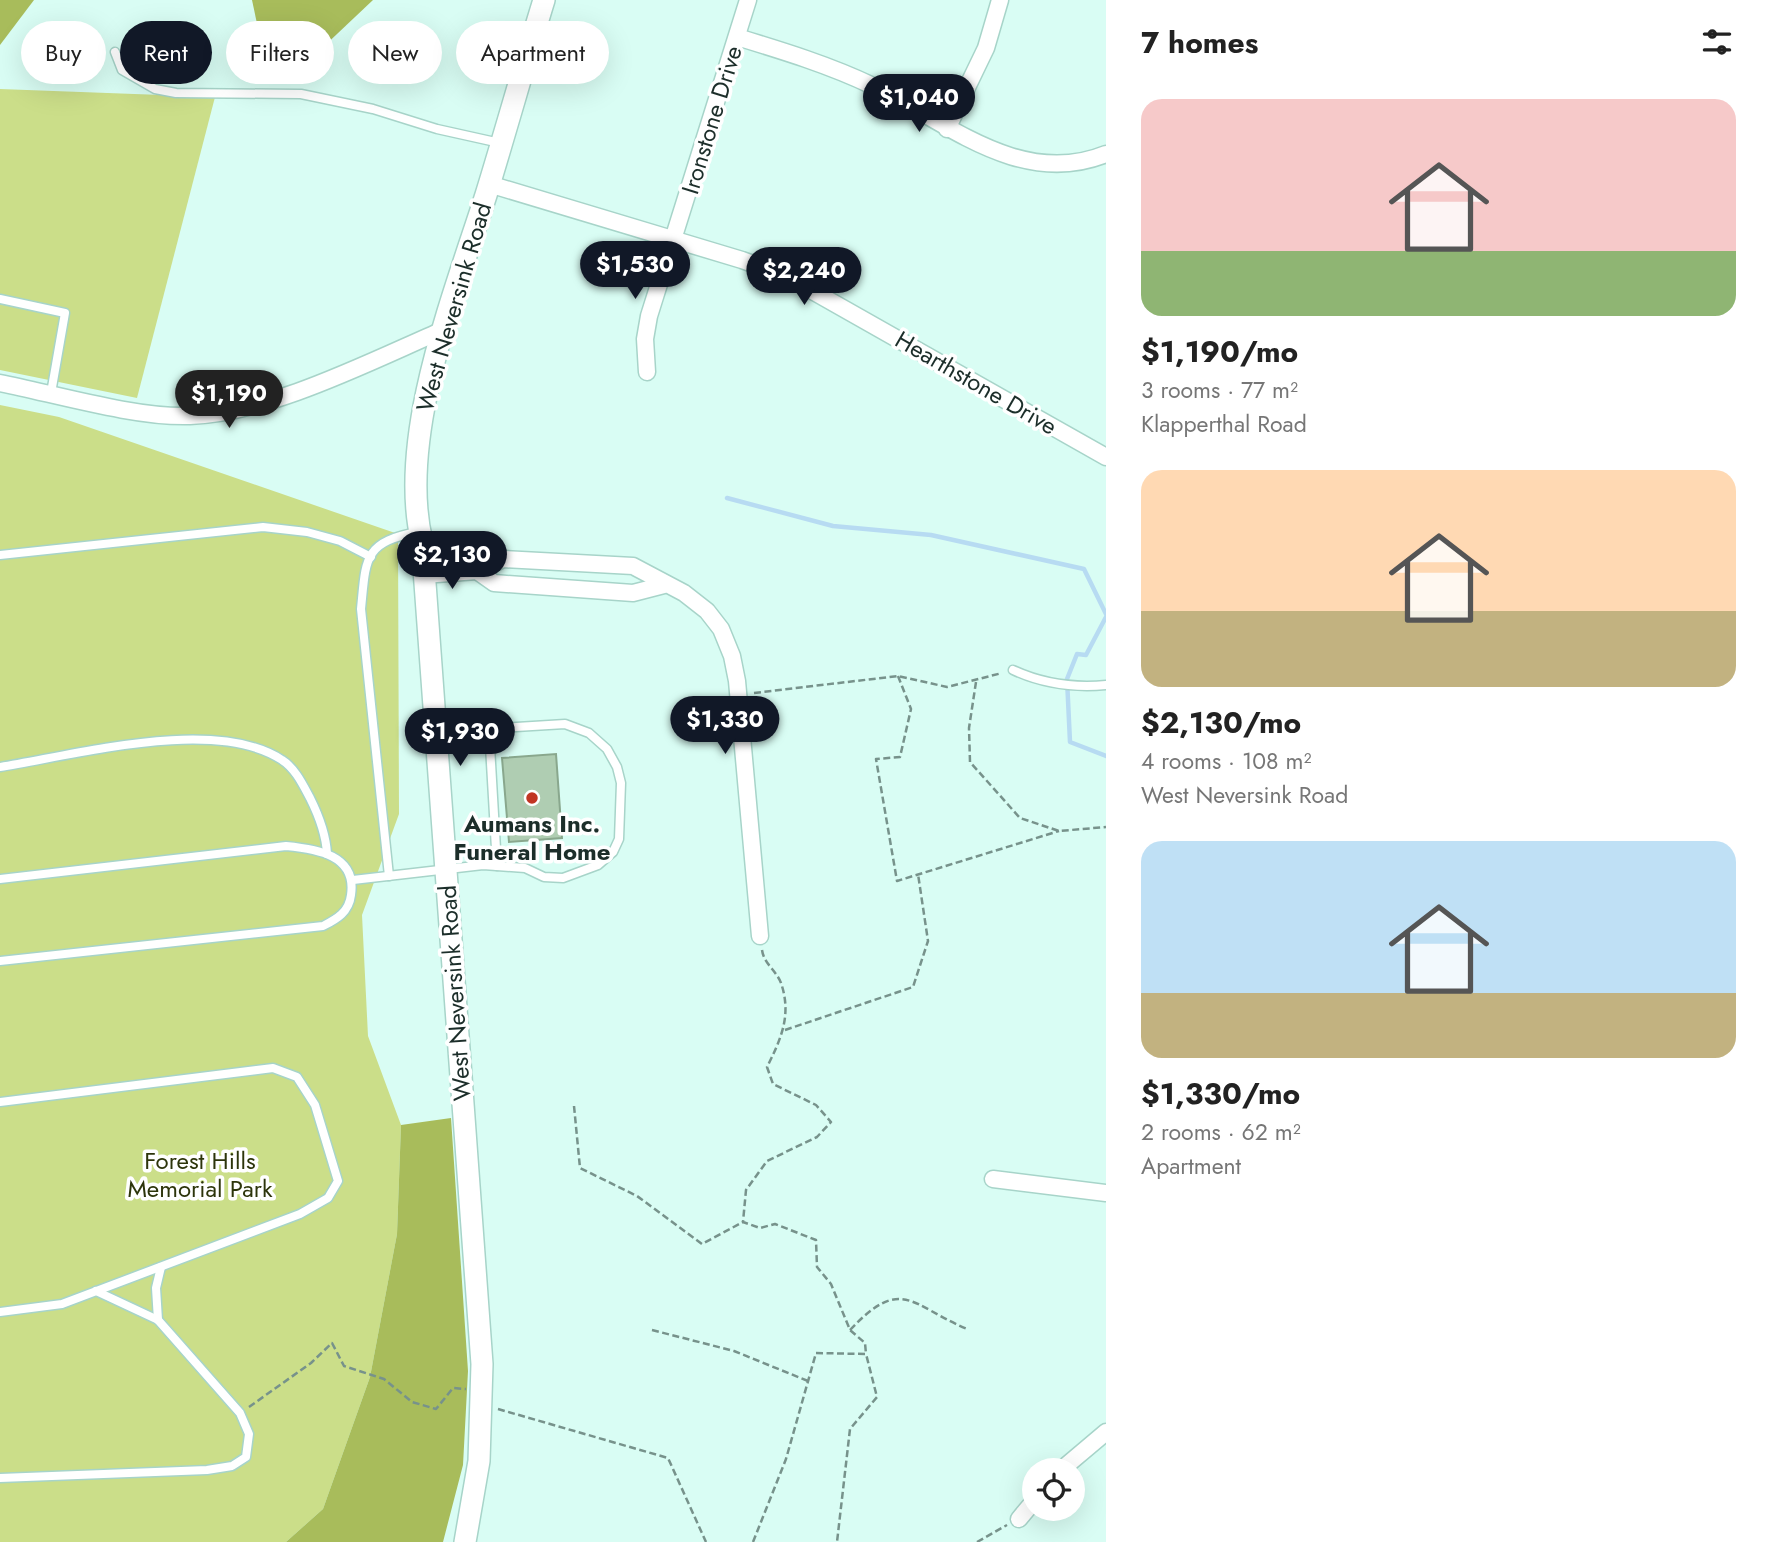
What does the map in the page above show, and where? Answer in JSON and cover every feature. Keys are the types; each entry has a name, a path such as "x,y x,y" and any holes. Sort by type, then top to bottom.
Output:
{"street":[{"name":"West Neversink Road","path":"465,1542 479,1461 482,1397 436,732 419,532 415,514 417,452 443,330 544,0"},
{"name":"Ironstone Drive","path":"646,372 645,339 649,316 748,0"},
{"path":"947,129 986,48 1000,0"},
{"path":"737,37 799,55 874,87 947,129 996,153 1039,162 1074,162 1106,154"},
{"name":"Hearthstone Drive","path":"489,184 675,239 786,276 1106,457"},
{"path":"0,383 177,416 222,413 327,379 443,330"},
{"path":"423,575 477,571 503,559 633,566 664,585 684,593 707,611 721,629 732,656 760,936"},
{"path":"477,571 494,583 633,593 664,585"},
{"path":"993,1179 1106,1193"},
{"path":"1075,1458 1106,1432"},
{"path":"1019,1519 1022,1515"}],"lane":[{"path":"115,52 122,71 155,89 176,93 301,94 373,109 437,129 500,143"},
{"path":"0,299 65,313 51,393"},
{"path":"0,555 263,527 307,532 340,541 371,557"},
{"path":"389,876 361,609 365,569 375,547 387,538 419,532"},
{"path":"1013,670 1049,683 1087,687 1106,685"},
{"path":"353,880 497,866 525,868 544,877 563,878 598,865 613,852 619,839 621,783 617,767 607,749 589,733 565,724 436,732"},
{"path":"489,729 497,866"},
{"path":"0,767 180,739 215,739 261,750 284,761 301,780 324,831 327,854"},
{"path":"0,878 286,846 314,849 327,854 345,865 353,880 351,900 341,916 323,926 0,961"},
{"path":"0,1102 273,1068 297,1077 315,1105 338,1181 328,1198 300,1214 62,1304 0,1312"},
{"path":"158,1320 156,1288 161,1267"},
{"path":"0,1478 206,1470 232,1466 246,1457 249,1434 240,1413 158,1320 96,1291"}],"path":[{"path":"753,693 898,676 947,687 976,682 1013,670"},
{"path":"898,676 911,709 900,757 876,759 897,881 1059,831 1106,827"},
{"path":"976,682 969,728 970,762 1020,818 1059,831"},
{"path":"785,1030 913,987 928,941 918,874"},
{"path":"743,1222 746,1190 767,1160 817,1137 831,1122 817,1105 773,1084 767,1067 785,1030 780,982 763,959 760,936"},
{"path":"574,1106 580,1168 637,1196 702,1244 743,1222 760,1228 775,1224 816,1241 817,1267 831,1284 850,1330 865,1343 877,1397 850,1429 837,1542"},
{"path":"850,1330 885,1299 908,1298 967,1329"},
{"path":"652,1330 734,1351 808,1381"},
{"path":"240,1413 311,1363 332,1343 344,1366 384,1378 412,1402 436,1409 453,1388 668,1458 706,1542"},
{"path":"753,1542 786,1459 816,1353 866,1354"},
{"path":"977,1542 1019,1519"}],"green space":[{"path":"0,0 34,0 0,45"},
{"path":"252,0 373,0 334,37 334,21 256,21"},
{"path":"0,89 215,97 137,398 0,370"},
{"name":"Forest Hills Memorial Park","path":"0,405 59,417 398,534 399,814 362,915 368,1036 401,1125 397,1234 370,1377 323,1509 286,1542 0,1542"},
{"path":"451,1118 468,1371 463,1465 443,1542 286,1542 323,1509 370,1377 397,1234 401,1125"}],"building":[{"name":"Aumans Inc. Funeral Home","path":"556,754 562,838 509,842 502,758"}],"waterway":[{"path":"727,498 833,526 931,535 1084,569 1106,614"},
{"path":"1106,617 1086,655 1077,654 1067,679 1070,742 1106,756"}],"place":[{"name":"Aumans Inc. Funeral Home","path":"532,798"}]}
